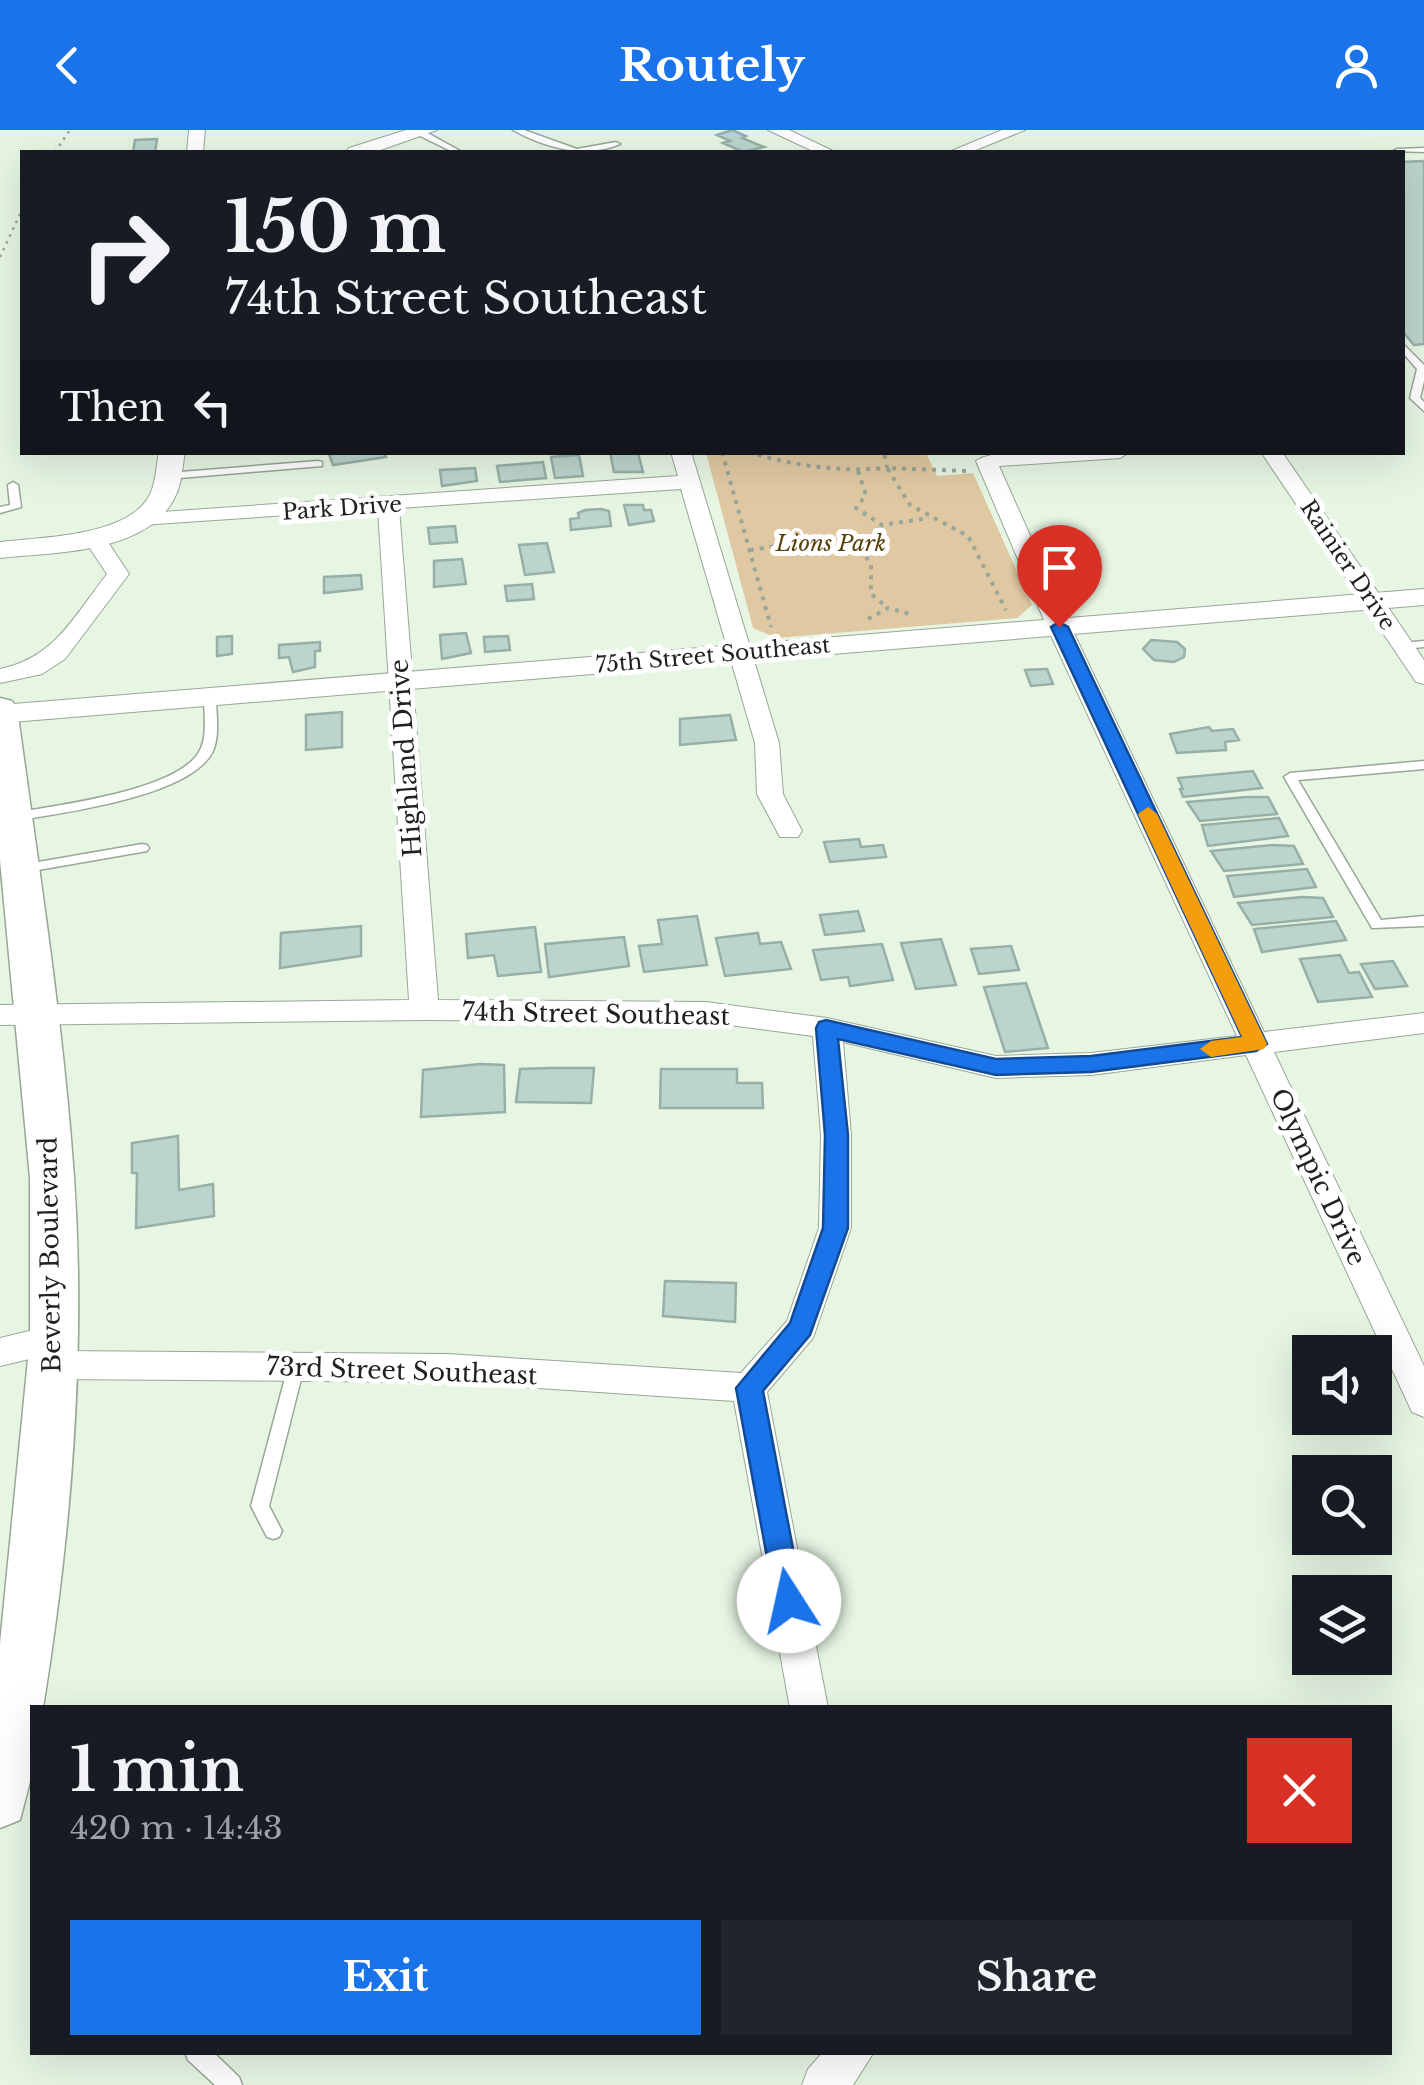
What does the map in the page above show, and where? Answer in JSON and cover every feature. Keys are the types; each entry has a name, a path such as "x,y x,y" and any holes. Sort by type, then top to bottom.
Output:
{"main road":[{"name":"Beverly Boulevard","path":"0,1800 32,1613 54,1352 52,1178 19,1016 20,869 2,731"}],"street":[{"path":"776,130 823,150"},
{"path":"962,150 1016,130"},
{"path":"362,150 411,132"},
{"path":"682,455 749,644 767,743 770,794 789,831"},
{"path":"988,465 1090,455"},
{"name":"Rainier Drive","path":"1273,455 1373,602 1414,645 1424,676"},
{"path":"142,518 160,503 170,464"},
{"name":"Olympic Drive","path":"988,465 1059,627 1424,1402"},
{"name":"Park Drive","path":"0,550 94,538 142,518 388,505 689,482"},
{"name":"Highland Drive","path":"388,505 424,1010"},
{"path":"0,676 34,669 57,654 118,574 94,538"},
{"name":"75th Street Southeast","path":"2,731 210,697 749,644 1059,627 1424,597"},
{"name":"74th Street Southeast","path":"19,1016 424,1010 706,1012 826,1028 996,1067 1091,1064 1424,1023"},
{"path":"808,1705 749,1388 801,1328 836,1228 836,1135 826,1028"},
{"name":"73rd Street Southeast","path":"0,1352 296,1367 447,1368 749,1388"}],"lane":[{"path":"517,130 571,150"},
{"path":"411,132 453,150"},
{"path":"586,150 616,144"},
{"path":"1405,349 1422,369 1415,398 1424,408"},
{"path":"170,464 318,464"},
{"path":"0,510 16,507 13,485"},
{"path":"14,817 119,798 184,771 206,753 210,697"},
{"path":"1424,765 1290,777 1377,925 1424,921"},
{"path":"20,869 142,848"},
{"path":"273,1531 260,1506 296,1367"},
{"path":"199,2055 231,2085"}],"path":[{"path":"0,257 20,214"},
{"path":"723,455 772,626 749,644"},
{"path":"759,455 818,471 887,468 926,472 988,465"},
{"path":"885,455 887,468 910,506 968,536 1006,610"},
{"path":"858,471 866,495 856,508 862,513 882,525 932,518"},
{"path":"750,550 782,544 847,546 865,554 872,566 871,594 888,608"},
{"path":"782,544 786,556"}],"green space":[{"name":"Lions Park","path":"707,455 927,455 937,476 973,473 1032,605 1017,618 776,638 753,628"}],"building":[{"path":"732,130 764,147 739,150 723,143 730,141 717,135"},
{"path":"157,139 155,150 133,150 135,140"},
{"path":"1424,161 1424,344 1414,345 1405,334 1405,162"},
{"path":"329,455 386,457 333,465"},
{"path":"579,455 583,476 555,478 551,457"},
{"path":"611,455 639,455 643,472 614,472"},
{"path":"543,462 546,478 500,482 497,466"},
{"path":"475,468 477,481 442,486 440,470"},
{"path":"624,505 643,505 644,510 651,510 654,521 629,525"},
{"path":"609,511 611,526 571,530 570,519 579,518 578,513"},
{"path":"455,526 457,542 430,544 428,528"},
{"path":"547,543 554,572 525,575 519,545"},
{"path":"462,559 466,584 434,587 434,561"},
{"path":"361,575 362,589 324,593 324,577"},
{"path":"532,584 534,599 507,601 505,586"},
{"path":"466,633 471,653 442,659 440,635"},
{"path":"232,636 232,654 217,656 217,637"},
{"path":"508,636 510,650 485,652 484,637"},
{"path":"1151,640 1177,642 1185,649 1184,657 1174,662 1154,660 1143,649"},
{"path":"320,642 320,651 315,651 315,667 293,672 289,657 279,658 279,645"},
{"path":"1047,669 1053,684 1031,686 1025,670"},
{"path":"342,712 342,747 306,750 306,715"},
{"path":"730,715 736,740 680,745 680,719"},
{"path":"1209,727 1212,731 1233,729 1239,740 1225,742 1226,750 1177,753 1170,734"},
{"path":"1253,771 1262,788 1183,797 1178,778"},
{"path":"1268,797 1277,814 1200,821 1187,802"},
{"path":"1279,818 1288,836 1208,846 1202,825"},
{"path":"859,839 861,847 883,845 886,857 830,862 824,842"},
{"path":"1294,846 1303,864 1224,871 1211,851"},
{"path":"1307,869 1316,887 1234,897 1227,876"},
{"path":"1323,898 1333,917 1252,925 1238,903"},
{"path":"858,911 864,931 825,935 820,915"},
{"path":"697,916 707,965 644,972 639,946 662,944 658,920"},
{"path":"1336,921 1346,940 1262,952 1254,929"},
{"path":"361,926 361,956 280,968 281,933"},
{"path":"535,927 541,972 498,976 494,955 468,958 466,934"},
{"path":"758,933 760,944 781,942 791,969 725,976 716,938"},
{"path":"624,937 629,966 549,977 545,944"},
{"path":"941,939 956,985 916,989 901,943"},
{"path":"882,944 893,980 850,986 848,977 821,980 813,950"},
{"path":"1011,946 1019,970 979,974 971,949"},
{"path":"1340,955 1349,973 1359,972 1372,997 1318,1002 1300,959"},
{"path":"1393,961 1407,986 1375,989 1361,964"},
{"path":"1026,983 1048,1048 1005,1052 984,987"},
{"path":"504,1065 505,1112 421,1117 423,1070"},
{"path":"594,1068 591,1103 516,1102 520,1069"},
{"path":"661,1069 737,1069 737,1083 762,1083 763,1108 660,1108"},
{"path":"178,1136 179,1190 213,1184 214,1216 136,1228 137,1173 132,1173 132,1143"},
{"path":"665,1281 736,1283 735,1322 663,1316"}],"slow traffic":[{"path":"1148,814 1256,1044 1211,1049"}],"route":[{"path":"789,1601 749,1388 801,1328 836,1228 836,1135 826,1028 996,1067 1091,1064 1256,1044 1059,627"}]}
